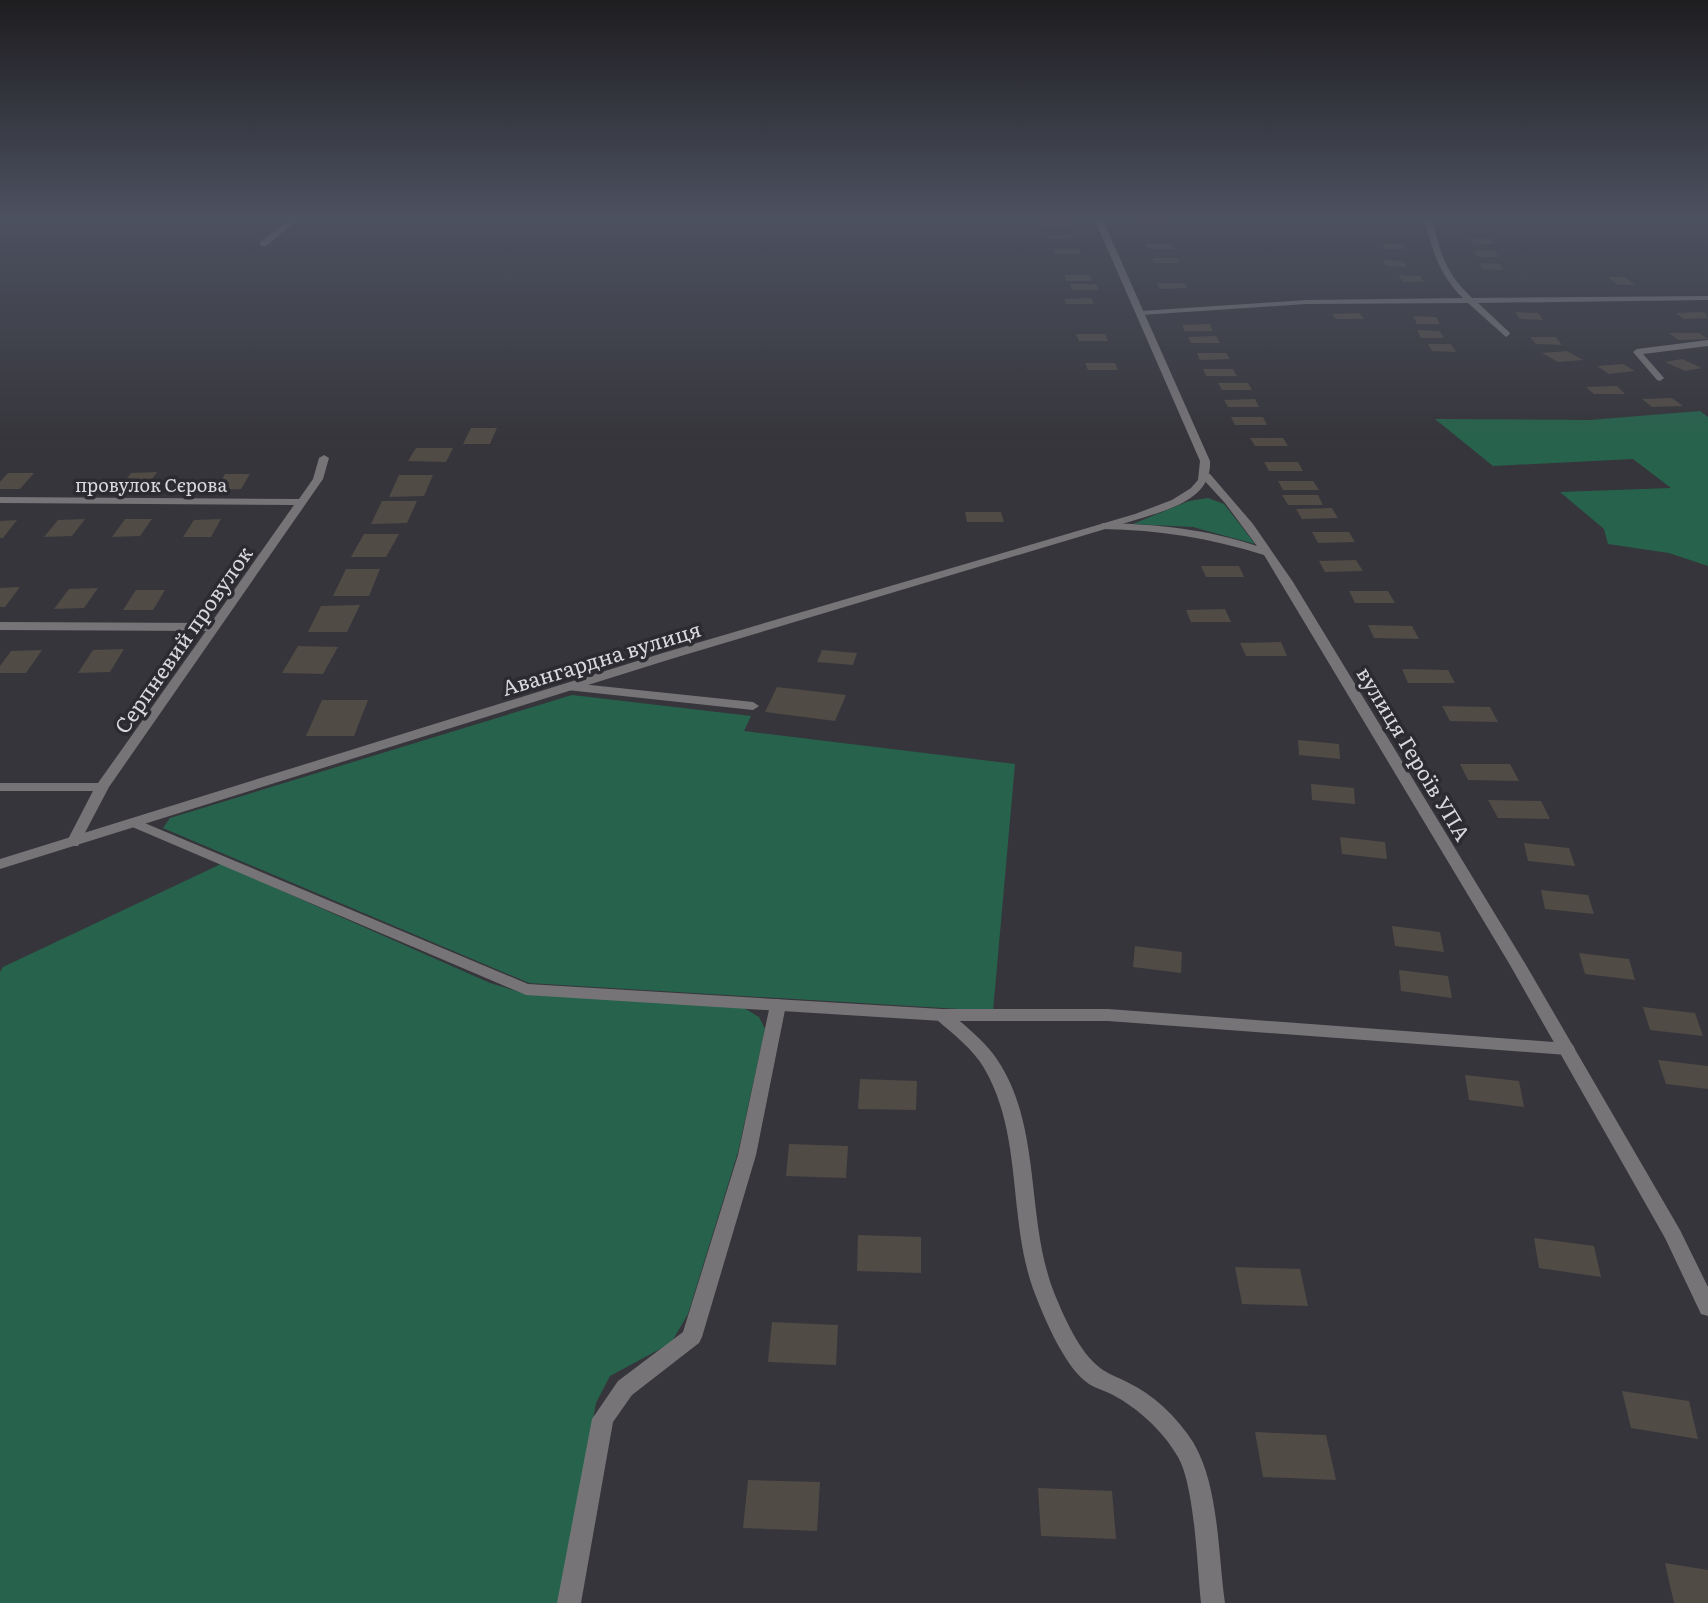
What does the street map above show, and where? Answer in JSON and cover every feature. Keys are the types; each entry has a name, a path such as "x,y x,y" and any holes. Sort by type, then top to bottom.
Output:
{"street":[{"name":"вулиця Героїв УПА","path":"1132,293 1205,461 1206,475 1231,501 1266,552 1390,750 1567,1049 1673,1235 1708,1308"},
{"path":"1463,293 1506,334"},
{"path":"1141,313 1306,302 1708,298"},
{"path":"1660,378 1637,352 1708,343"},
{"name":"Серпневий провулок","path":"73,843 102,787 318,479 324,458"},
{"name":"Авангардна вулиця","path":"0,864 1103,526 1164,505 1195,490 1206,475"},
{"name":"провулок Сєрова","path":"0,500 301,502"},
{"path":"1103,526 1152,526 1193,531 1266,552"},
{"path":"0,626 214,627"},
{"path":"571,687 753,706"},
{"path":"0,787 102,787"},
{"path":"135,823 526,989 942,1015 1108,1015 1567,1049"},
{"path":"569,1603 603,1419 625,1388 692,1337 747,1154 778,1005"},
{"path":"942,1015 975,1044 993,1068 1006,1099 1015,1127 1025,1223 1044,1292 1063,1332 1091,1375 1124,1390 1163,1418 1188,1454 1201,1510 1213,1603"}],"green space":[{"path":"1700,411 1708,417 1708,566 1669,553 1608,544 1604,529 1560,492 1671,488 1633,459 1493,466 1435,419 1590,420"},
{"path":"1208,498 1224,504 1255,544 1193,527 1133,524 1189,501"},
{"path":"572,695 751,716 744,731 1015,764 993,1011 529,983 163,828 170,818"},
{"path":"221,864 490,983 523,993 744,1008 759,1017 765,1029 738,1152 688,1314 671,1343 610,1376 596,1403 558,1603 0,1603 0,972 3,967"}],"building":[{"path":"1091,298 1094,304 1066,304 1064,299"},
{"path":"1515,312 1538,313 1543,320 1520,319"},
{"path":"1704,312 1708,318 1684,319 1676,313"},
{"path":"1359,313 1364,319 1336,319 1332,314"},
{"path":"1413,316 1436,317 1440,324 1417,324"},
{"path":"1210,324 1213,331 1185,331 1182,325"},
{"path":"1417,330 1440,331 1444,338 1421,338"},
{"path":"1669,333 1699,333 1708,339 1678,340"},
{"path":"1076,334 1105,334 1108,341 1079,341"},
{"path":"1216,336 1220,343 1191,343 1188,337"},
{"path":"1530,337 1556,337 1562,345 1536,344"},
{"path":"1428,344 1451,344 1456,352 1432,351"},
{"path":"1567,351 1583,360 1558,362 1542,353"},
{"path":"1197,353 1226,353 1230,359 1200,360"},
{"path":"1682,359 1702,368 1685,371 1665,362"},
{"path":"1085,363 1115,363 1118,370 1088,370"},
{"path":"1623,364 1635,371 1609,374 1597,366"},
{"path":"1203,369 1233,369 1237,376 1206,376"},
{"path":"1218,383 1248,383 1252,390 1222,390"},
{"path":"1617,386 1625,394 1594,394 1586,387"},
{"path":"1672,398 1683,406 1652,407 1642,399"},
{"path":"1255,399 1259,407 1228,407 1224,400"},
{"path":"1231,417 1263,417 1267,425 1235,425"},
{"path":"471,428 497,428 490,444 463,444"},
{"path":"1250,438 1283,438 1288,446 1255,446"},
{"path":"416,448 453,448 446,462 408,461"},
{"path":"1264,462 1298,462 1303,471 1269,471"},
{"path":"157,472 146,488 120,488 131,473"},
{"path":"8,473 34,473 20,489 0,489 0,482"},
{"path":"225,474 250,474 241,489 215,490"},
{"path":"399,475 433,475 424,496 389,497"},
{"path":"1278,481 1313,481 1319,490 1283,490"},
{"path":"1282,495 1318,495 1323,505 1288,505"},
{"path":"382,501 417,501 407,523 371,524"},
{"path":"1332,508 1338,518 1302,519 1296,509"},
{"path":"965,512 1001,512 1004,522 967,522"},
{"path":"85,519 72,536 44,537 58,520"},
{"path":"125,519 152,519 140,536 112,537"},
{"path":"221,519 211,537 183,537 194,520"},
{"path":"17,520 3,538 0,538 0,521"},
{"path":"1312,532 1349,532 1355,542 1318,543"},
{"path":"364,534 399,534 386,557 351,557"},
{"path":"1356,560 1363,571 1325,572 1319,561"},
{"path":"1201,566 1239,566 1244,577 1206,577"},
{"path":"346,569 380,569 369,596 333,596"},
{"path":"20,587 5,607 0,607 0,588"},
{"path":"98,588 84,608 54,609 69,589"},
{"path":"136,590 165,590 153,610 123,610"},
{"path":"1349,591 1388,591 1395,603 1355,603"},
{"path":"360,605 347,632 308,632 321,606"},
{"path":"1225,609 1231,622 1191,622 1186,610"},
{"path":"1368,625 1412,626 1419,639 1374,638"},
{"path":"1281,642 1287,656 1246,656 1240,643"},
{"path":"298,646 338,647 323,674 282,673"},
{"path":"124,649 110,672 78,673 93,650"},
{"path":"42,650 26,673 0,673 0,666 11,651"},
{"path":"822,650 857,653 853,665 817,662"},
{"path":"1402,669 1448,670 1455,683 1408,683"},
{"path":"777,687 846,695 835,721 765,712"},
{"path":"322,700 368,700 354,736 306,736"},
{"path":"1442,706 1490,707 1498,722 1450,721"},
{"path":"1298,740 1339,744 1340,759 1299,755"},
{"path":"1460,764 1510,764 1519,781 1468,780"},
{"path":"1311,784 1354,788 1355,804 1312,800"},
{"path":"1488,800 1541,801 1550,819 1498,818"},
{"path":"1340,837 1385,842 1387,859 1342,854"},
{"path":"1524,843 1569,848 1575,866 1528,861"},
{"path":"1541,890 1588,895 1594,914 1545,909"},
{"path":"1392,926 1440,932 1444,952 1395,946"},
{"path":"1135,946 1182,952 1181,973 1133,967"},
{"path":"1579,953 1629,959 1635,980 1585,974"},
{"path":"1399,970 1448,976 1452,998 1401,991"},
{"path":"1643,1007 1695,1013 1703,1036 1650,1030"},
{"path":"1658,1060 1708,1066 1708,1089 1666,1084"},
{"path":"1465,1075 1519,1081 1524,1107 1469,1100"},
{"path":"860,1079 917,1081 916,1110 858,1109"},
{"path":"789,1144 848,1146 846,1178 786,1176"},
{"path":"858,1235 921,1237 921,1273 857,1271"},
{"path":"1534,1238 1594,1246 1601,1277 1539,1268"},
{"path":"1235,1267 1300,1269 1308,1306 1242,1304"},
{"path":"772,1322 838,1325 836,1365 768,1362"},
{"path":"1622,1391 1689,1401 1698,1439 1631,1428"},
{"path":"1255,1432 1326,1435 1336,1480 1263,1477"},
{"path":"748,1480 820,1482 817,1531 743,1528"},
{"path":"1038,1488 1112,1491 1116,1539 1041,1536"},
{"path":"1665,1563 1708,1570 1708,1603 1674,1603"}]}
